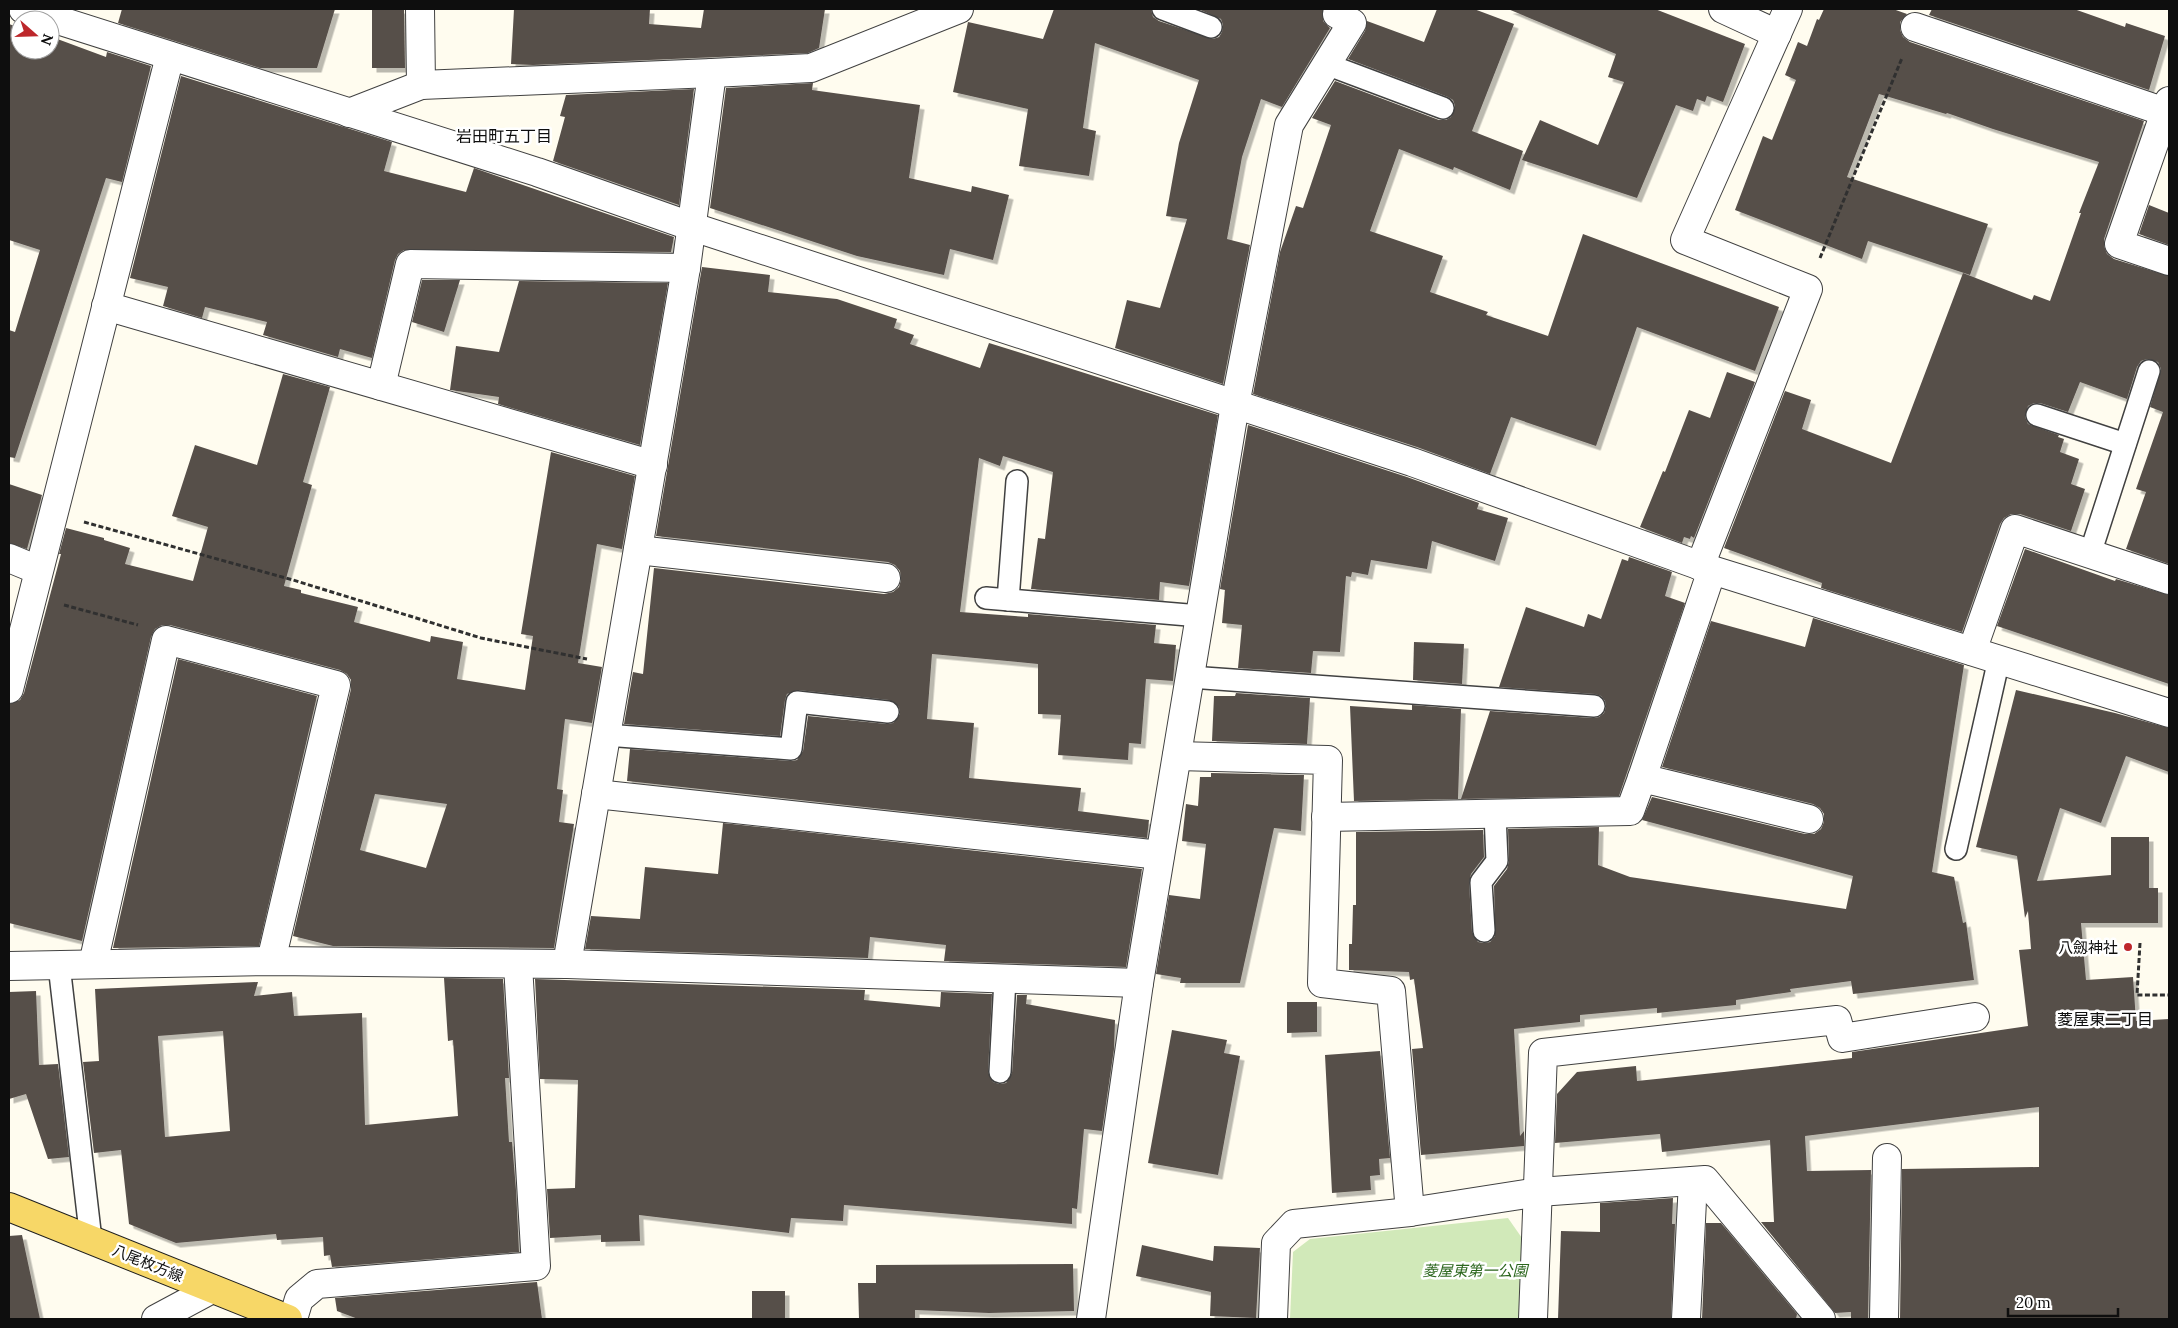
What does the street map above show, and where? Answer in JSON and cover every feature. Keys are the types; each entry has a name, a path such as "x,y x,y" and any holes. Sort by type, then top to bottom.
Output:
{"main road":[{"name":"八尾枚方線","path":"9,1207 288,1319"}],"street":[{"path":"23,9 537,172 693,227 1235,406 1412,462 1706,568 2169,712"},
{"path":"420,9 420,85"},
{"path":"349,113 420,85 811,68 959,9"},
{"path":"1091,1319 1139,984 1235,406 1289,125 1352,23 1337,14 1340,9"},
{"path":"1723,9 1777,34"},
{"path":"1326,817 1630,811 1642,778 1706,568 1808,289 1685,240 1788,9"},
{"path":"1915,27 2167,106 2119,244 2169,261"},
{"path":"9,689 52,513 170,56"},
{"path":"567,964 693,227 712,73"},
{"path":"381,386 410,264 686,268"},
{"path":"106,306 653,465"},
{"path":"1972,651 2015,529 2169,580"},
{"path":"638,550 886,578"},
{"path":"9,558 38,570"},
{"path":"93,964 166,640 336,685 271,961"},
{"path":"1177,756 1328,760 1322,983 1391,991 1410,1212"},
{"path":"1642,778 1809,819"},
{"path":"596,794 1160,854"},
{"path":"9,966 271,961 567,964 1139,984"},
{"path":"293,1319 299,1299 317,1284 536,1266 518,965"},
{"path":"1533,1319 1543,1053 1838,1020 1842,1038 1976,1016"},
{"path":"1884,1319 1887,1158"},
{"path":"1273,1319 1276,1243 1294,1224 1410,1212 1539,1192 1705,1180 1821,1319"},
{"path":"1686,1319 1693,1181"},
{"path":"156,1319 212,1289"}],"lane":[{"path":"1163,9 1211,27"},
{"path":"1326,64 1443,108"},
{"path":"2090,554 2149,371"},
{"path":"2037,415 2125,444"},
{"path":"1008,600 1017,481"},
{"path":"986,598 1200,616"},
{"path":"1956,849 1999,659"},
{"path":"1190,677 1594,706"},
{"path":"606,735 791,749 797,702 888,712"},
{"path":"1484,931 1481,882 1497,861 1495,814"},
{"path":"58,965 91,1240"},
{"path":"1000,1072 1005,979"}],"path":[{"path":"1808,289 1915,27"},
{"path":"52,513 293,580 480,638 618,666"},
{"path":"32,597 152,629 166,640"},
{"path":"2140,944 2137,995 2169,994"}],"green space":[{"name":"菱屋東第一公園","path":"1508,1218 1529,1248 1525,1319 1290,1319 1293,1252 1310,1239"}],"building":[{"path":"122,9 335,9 317,68 260,68 118,23"},
{"path":"404,9 405,68 372,68 372,10"},
{"path":"514,9 650,9 649,24 701,28 704,9 825,9 819,48 808,53 533,65 511,64"},
{"path":"1054,9 1151,9 1153,17 1159,21 1213,39 1219,37 1222,32 1223,25 1221,19 1198,9 1323,9 1323,21 1330,28 1282,107 1261,99 1242,157 1227,239 1250,245 1223,384 1115,348 1127,300 1160,308 1187,219 1166,216 1179,143 1199,80 1095,43 1083,128 1096,131 1089,176 1019,166 1028,109 953,92 968,22 1043,39"},
{"path":"1437,9 1474,9 1514,24 1472,131 1523,151 1510,190 1454,167 1453,170 1399,149 1370,231 1443,256 1430,292 1488,312 1486,315 1548,336 1583,234 1779,307 1755,371 1637,327 1596,446 1511,417 1490,474 1417,447 1253,394 1280,252 1296,206 1303,208 1331,125 1312,118 1335,81 1439,120 1446,120 1451,117 1455,106 1453,100 1448,97 1348,59 1365,31 1367,21 1424,42"},
{"path":"1508,9 1655,9 1745,44 1723,102 1707,96 1705,102 1697,99 1693,111 1676,105 1637,198 1522,160 1540,120 1598,145 1624,82 1608,77 1616,54"},
{"path":"1824,9 1893,9 1907,14 1900,22 1900,30 1903,37 1910,42 2144,121 2104,239 2104,246 2107,254 2114,259 2169,276 2169,564 2126,549 2146,492 2136,489 2163,412 2150,407 2161,369 2158,362 2147,359 2141,361 2137,367 2127,399 2080,382 2068,412 2040,403 2028,406 2025,417 2028,424 2059,435 2058,437 2064,439 2060,452 2079,459 2071,484 2085,489 2071,531 2020,514 2011,514 2004,518 2000,524 1962,632 1821,588 1822,583 1724,548 1785,391 1811,400 1802,429 1891,463 1963,273 2032,300 2034,295 2050,301 2081,213 2079,213 2099,162 1947,113 1879,94 1847,177 1988,224 1970,275 1868,241 1862,259 1735,210 1763,136 1772,140 1796,80 1785,75 1798,42 1807,46 1817,19 1819,20"},
{"path":"1932,9 2074,9 2125,27 2126,23 2165,36 2149,90 1929,15"},
{"path":"9,24 10,60 60,60 60,40 106,57 107,52 151,66 122,182 106,178 15,458 9,457 9,330 15,332 40,250 9,240"},
{"path":"181,76 392,142 384,171 466,192 474,168 674,237 671,252 404,250 398,254 395,260 372,358 340,349 338,357 263,335 267,322 205,307 202,318 163,306 168,287 130,278"},
{"path":"813,83 812,90 920,105 909,178 971,192 972,186 1009,195 993,260 950,249 944,275 857,256 710,208 726,88"},
{"path":"694,89 679,205 553,161 565,117 560,116 566,95"},
{"path":"2149,205 2169,213 2169,245 2139,234"},
{"path":"702,267 770,275 768,292 837,299 897,319 894,328 914,335 910,344 980,368 989,343 1218,415 1189,586 1160,582 1159,600 1031,589 1038,538 1045,539 1053,472 1003,456 1000,466 979,458 960,612 1028,617 1028,614 1156,625 1154,643 1176,645 1173,681 1146,679 1141,744 1129,743 1128,760 1058,755 1061,715 1038,714 1038,664 932,654 927,719 974,723 969,778 1081,788 1078,811 1149,820 1147,838 627,781 630,749 791,761 797,760 803,751 808,716 887,724 893,723 900,714 899,707 889,700 798,690 787,694 780,736 624,724 633,672 643,674 654,568 884,594 893,592 899,587 901,580 900,571 895,565 888,562 656,536"},
{"path":"422,280 460,280 444,332 412,322"},
{"path":"519,281 668,283 640,445 498,404 499,397 450,390 456,346 499,352"},
{"path":"1727,372 1755,382 1694,538 1691,536 1690,539 1684,537 1682,543 1640,527 1663,471 1665,472 1689,410 1710,418"},
{"path":"283,374 330,387 303,482 312,485 284,586 301,590 301,593 358,607 354,622 430,642 431,636 463,642 457,679 525,690 533,636 521,634 551,452 635,476 622,549 597,544 578,663 602,667 592,723 565,719 557,789 563,790 559,822 574,824 554,948 333,946 293,936 351,689 351,680 347,674 340,670 170,625 162,625 155,629 151,637 82,941 9,923 9,704 20,700 24,693 61,554 59,554 66,528 104,538 104,540 130,548 125,564 193,581 208,527 172,516 195,445 257,465","holes":["375,794 447,804 426,868 360,850"]},
{"path":"1248,425 1407,477 1479,503 1477,509 1508,518 1495,561 1432,541 1427,569 1371,560 1368,575 1352,572 1351,577 1346,576 1340,652 1313,651 1311,673 1238,668 1242,625 1222,623 1225,590 1220,589"},
{"path":"9,484 42,495 27,549 9,543"},
{"path":"2025,549 2115,581 2116,579 2169,595 2169,684 1997,626"},
{"path":"1629,557 1672,572 1665,596 1685,603 1619,796 1461,799 1490,711 1593,718 1599,717 1604,713 1605,701 1601,696 1595,694 1499,687 1526,607 1584,627 1588,614 1601,619 1622,559 1628,561"},
{"path":"1813,618 1964,665 1932,872 1954,877 1963,923 1966,922 1974,980 1853,994 1851,981 1790,989 1791,992 1736,1000 1736,1005 1657,1013 1657,1008 1580,1015 1580,1022 1514,1029 1520,1136 1524,1131 1524,1146 1421,1155 1412,1049 1423,1048 1414,979 1410,980 1409,972 1349,970 1349,944 1352,944 1353,905 1356,905 1356,832 1483,830 1484,857 1471,874 1469,883 1472,932 1478,942 1484,943 1490,942 1495,936 1494,886 1507,869 1509,861 1508,829 1599,827 1598,865 1630,877 1846,909 1853,876 1642,820 1652,797 1805,834 1814,834 1821,829 1824,822 1824,814 1820,808 1813,804 1662,767 1711,621 1805,647"},
{"path":"1414,642 1464,644 1462,684 1413,680"},
{"path":"178,659 317,696 259,946 113,948"},
{"path":"2016,690 2115,713 2169,728 2169,772 2126,756 2101,823 2060,808 2037,881 2111,875 2111,837 2149,837 2149,888 2158,888 2158,923 2081,923 2086,980 2133,977 2136,1021 2169,1019 2169,1319 1900,1319 1902,1169 2039,1167 2039,1107 1805,1136 1807,1171 1871,1170 1868,1319 1851,1319 1851,1312 1835,1313 1761,1222 1774,1222 1770,1140 1662,1152 1660,1134 1555,1143 1557,1094 1577,1072 1636,1066 1637,1081 1852,1058 1852,1052 2028,1026 2019,950 2031,949 2028,911 2025,918 2017,856 1976,847"},
{"path":"1236,693 1310,698 1307,744 1212,741 1214,696 1235,696"},
{"path":"1412,705 1461,709 1458,799 1354,801 1350,706 1412,710"},
{"path":"1211,773 1304,775 1301,831 1274,828 1240,983 1180,983 1181,978 1156,974 1169,895 1200,899 1206,844 1182,841 1186,804 1198,806 1200,777 1211,777"},
{"path":"723,823 1142,869 1126,967 944,961 946,945 870,937 868,958 585,949 591,916 640,919 645,867 718,874"},
{"path":"444,978 503,979 509,1078 505,1078 509,1142 512,1142 516,1190 519,1252 332,1267 330,1255 324,1256 323,1237 277,1240 276,1234 176,1243 129,1224 121,1150 94,1153 83,1062 99,1061 95,989 258,982 254,996 292,992 294,1016 362,1013 365,1125 458,1116 453,1040 448,1041","holes":["223,1031 230,1131 165,1137 158,1036"]},
{"path":"535,979 865,990 864,1000 940,1007 941,992 992,994 988,1072 993,1082 999,1084 1006,1083 1012,1073 1017,995 1027,995 1026,1004 1115,1020 1114,1049 1102,1131 1084,1129 1077,1209 1072,1208 1072,1224 844,1205 843,1221 791,1218 789,1233 639,1215 640,1241 601,1242 601,1235 550,1238 547,1189 575,1188 578,1080 540,1079"},
{"path":"36,991 39,1065 58,1064 69,1157 48,1159 26,1094 9,1099 9,992"},
{"path":"1287,1002 1317,1002 1317,1032 1287,1033"},
{"path":"1172,1030 1227,1040 1224,1053 1240,1056 1218,1175 1148,1163"},
{"path":"1380,1051 1390,1158 1379,1159 1380,1175 1370,1176 1371,1190 1332,1193 1325,1055"},
{"path":"1673,1198 1672,1224 1675,1224 1671,1319 1558,1319 1561,1231 1600,1232 1600,1203"},
{"path":"1706,1223 1721,1223 1797,1314 1796,1319 1702,1319"},
{"path":"22,1235 40,1319 9,1319 9,1236"},
{"path":"1142,1245 1213,1261 1214,1246 1260,1248 1256,1318 1210,1316 1211,1292 1136,1276"},
{"path":"1073,1264 1074,1311 989,1313 915,1310 915,1319 859,1319 858,1283 876,1283 876,1265"},
{"path":"537,1282 542,1319 358,1319 337,1311 335,1298"},
{"path":"752,1291 785,1291 785,1319 752,1319"}],"place":[{"name":"八劔神社","path":"2128,947"}],"district":[{"name":"岩田町五丁目","path":"504,136"},
{"name":"菱屋東二丁目","path":"2105,1019"}]}
